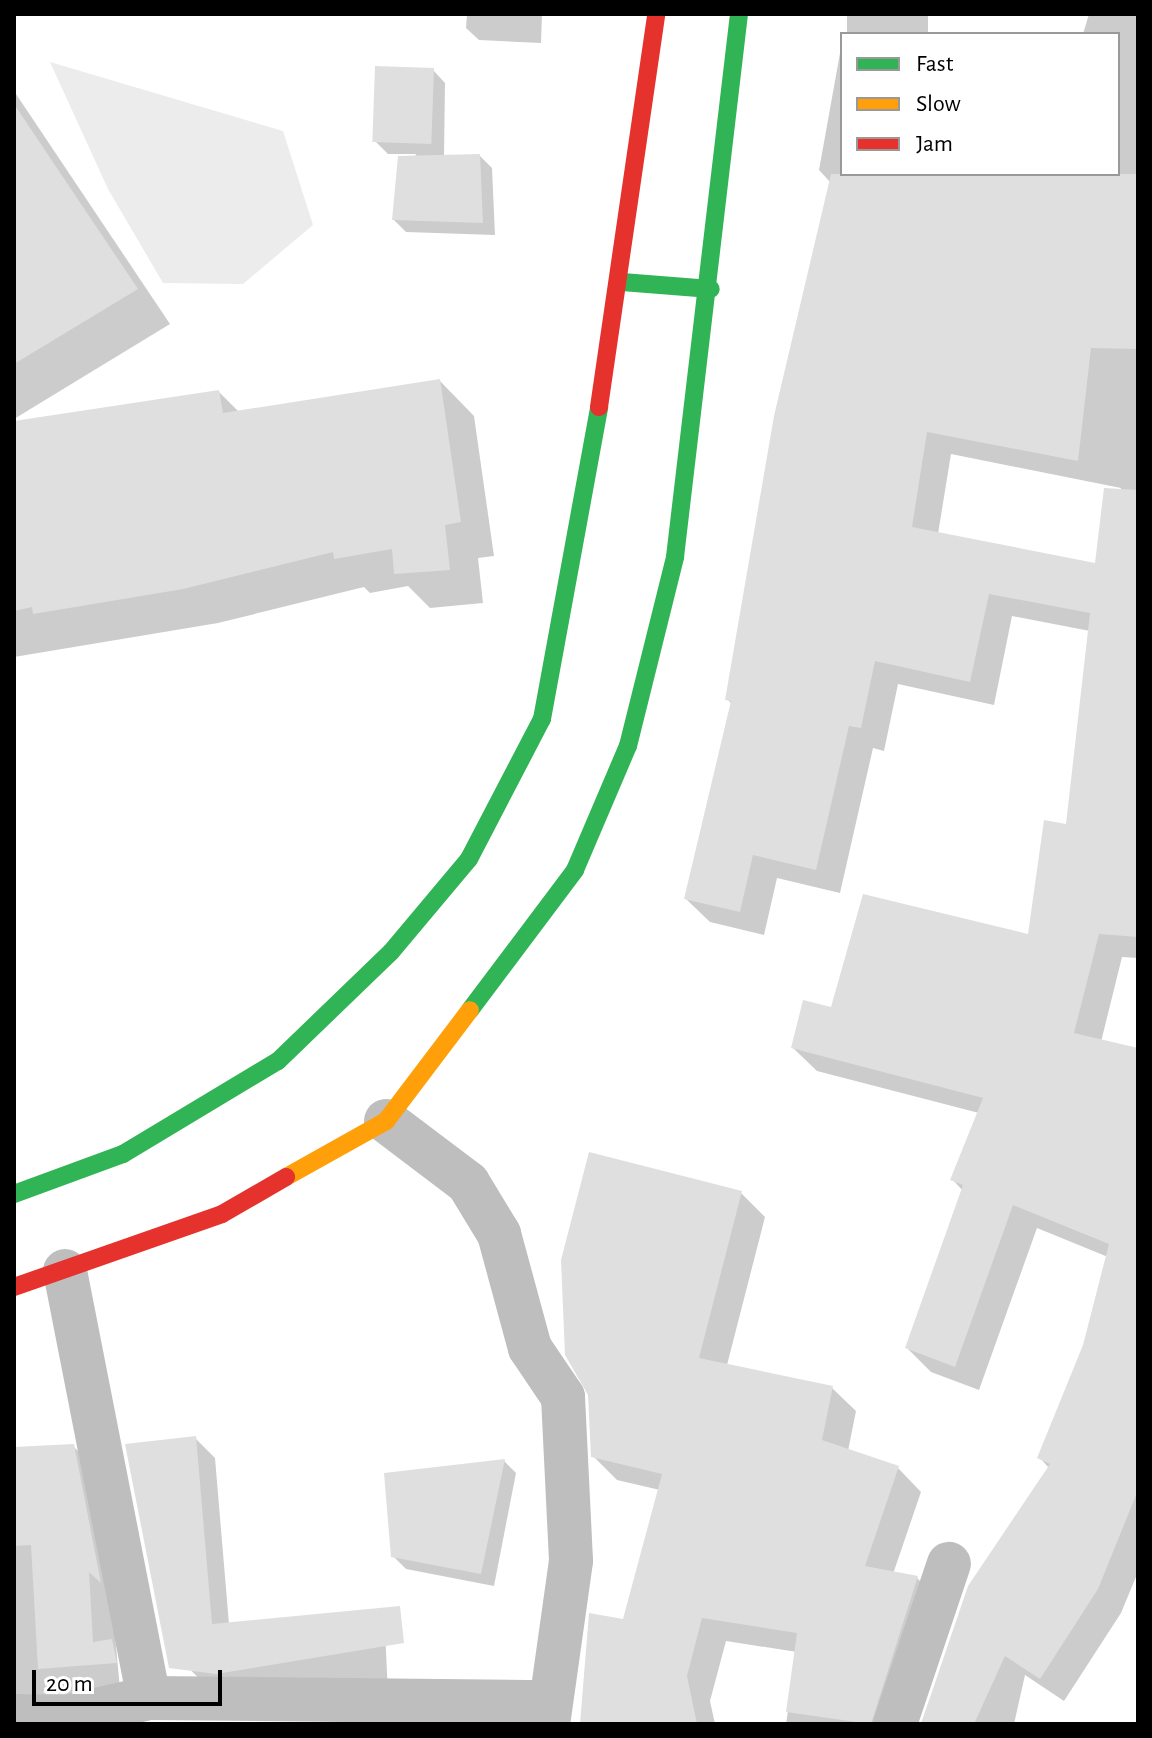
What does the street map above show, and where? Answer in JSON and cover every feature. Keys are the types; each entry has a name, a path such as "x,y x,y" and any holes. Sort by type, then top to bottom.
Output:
{"main road":[{"path":"14,1194 123,1154 278,1061 391,952 469,859 542,719 622,282 656,14"},
{"path":"14,1287 222,1214 386,1121 575,870 628,746 675,557 711,289 739,14"},
{"path":"622,282 711,289"}],"street":[{"path":"14,1716 66,1721 149,1698 548,1713 571,1561 563,1397 530,1348 499,1234 468,1183 386,1121"},
{"path":"65,1271 149,1698"},
{"path":"895,1724 949,1564"}],"shaded area":[{"path":"50,62 283,131 313,225 243,284 163,283 108,189"}],"building":[{"path":"375,66 434,68 431,144 372,142"},
{"path":"14,104 138,289 14,364"},
{"path":"480,154 483,223 392,220 398,156"},
{"path":"831,174 1138,174 1138,349 1091,348 1078,461 927,432 912,527 1095,563 1104,488 1138,490 1138,937 1099,934 1074,1033 1138,1048 1138,1490 1098,1589 1040,1679 1005,1656 974,1724 921,1724 968,1586 1050,1464 1037,1458 1083,1345 1109,1244 1013,1205 955,1367 905,1348 963,1185 950,1180 983,1098 791,1048 803,1000 831,1007 863,894 1028,934 1044,820 1066,824 1090,613 989,594 970,682 875,661 861,728 849,726 816,870 753,855 740,912 684,899 731,701 725,700 774,416"},
{"path":"440,379 461,522 445,525 450,570 394,574 392,549 334,559 333,552 183,589 33,614 32,607 14,611 14,421 219,390 223,413"},
{"path":"589,1152 742,1191 699,1358 833,1386 822,1440 899,1466 865,1566 918,1576 871,1724 786,1712 797,1633 702,1618 687,1676 697,1724 580,1724 589,1613 623,1619 662,1474 591,1457 588,1395 565,1355 561,1260"},
{"path":"196,1436 212,1624 400,1606 404,1643 216,1674 169,1668 125,1444"},
{"path":"74,1444 101,1583 89,1572 93,1642 112,1639 117,1663 38,1669 31,1545 14,1546 14,1447"},
{"path":"505,1459 481,1574 391,1557 384,1473"}],"traffic: fast":[{"path":"470,1010 575,870 628,746 675,557 739,14"},
{"path":"622,282 711,289"},
{"path":"14,1194 123,1154 278,1061 391,952 469,859 542,719 599,407"}],"traffic: slow":[{"path":"286,1177 386,1121 470,1010"}],"traffic: jam":[{"path":"599,407 656,14"},
{"path":"14,1287 222,1214 286,1177"}]}
